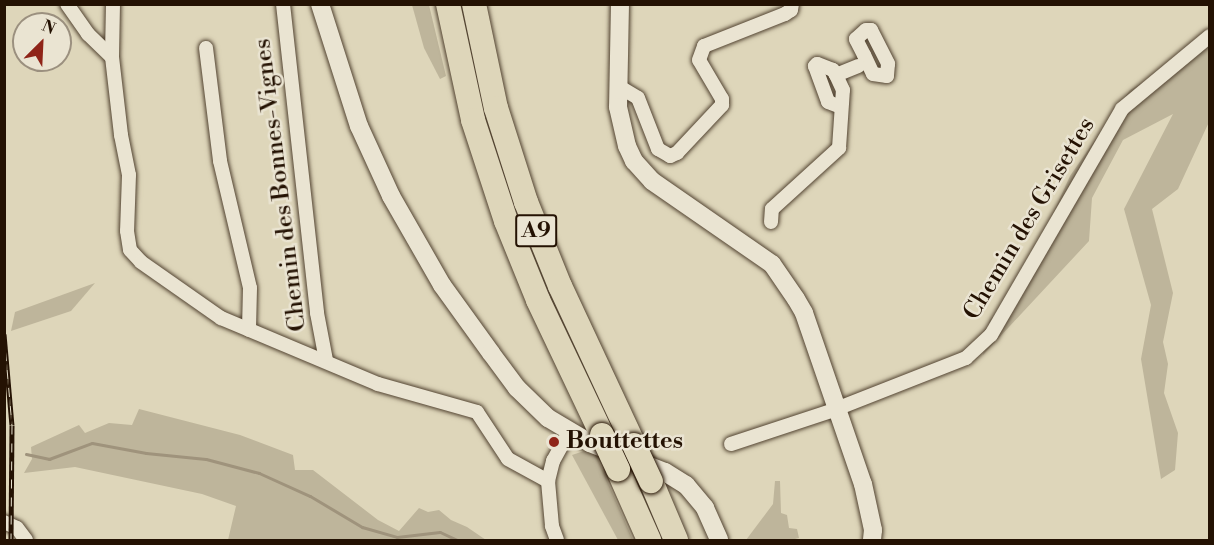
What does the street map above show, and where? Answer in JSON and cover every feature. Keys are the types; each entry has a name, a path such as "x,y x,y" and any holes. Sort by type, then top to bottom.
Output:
{"highway":[{"name":"A9","path":"448,4 465,89 500,202 538,300 649,540"},
{"name":"A9","path":"474,4 496,108 526,202 560,286 676,540"}],"street":[{"path":"68,4 88,34 112,57"},
{"path":"113,4 112,57 121,135 129,175 127,231 130,250 141,262 221,318 326,360 378,384 477,412 508,459 548,481"},
{"name":"Chemin des Bonnes-Vignes","path":"283,4 317,313 326,360"},
{"path":"320,4 359,126 408,229 442,285 517,388 548,418 569,432 677,478 693,492 705,508 719,540"},
{"path":"620,4 618,86 622,129 634,161 670,196 753,249 772,264 804,313 863,484 873,530 872,540"},
{"path":"618,86 638,98 658,149 670,156 677,153 722,105 722,99 699,60 704,46 785,14 791,10 792,4"},
{"path":"866,30 872,30 888,64 887,76 863,74 861,60 856,39 866,30"},
{"name":"Chemin des Grisettes","path":"731,444 837,408 966,358 991,335 1122,109 1209,36"},
{"path":"206,48 220,161 250,288 249,330"},
{"path":"836,75 861,60"},
{"path":"771,222 772,209 839,148 843,90 833,70 817,64 815,66 828,102 841,107"},
{"path":"557,540 552,526 548,481 553,461 569,432"},
{"path":"4,522 17,528 26,540"}],"shaded area":[{"path":"412,5 429,5 446,76 440,79 424,48"},
{"path":"1209,34 1209,122 1178,189 1152,209 1173,293 1163,342 1168,364 1164,393 1178,433 1175,470 1161,479 1141,359 1151,305 1124,209 1173,114 1123,140 1092,198 1089,241 983,355 989,321 1018,291 1070,176 1130,90 1181,60"},
{"path":"95,283 71,311 11,331 15,312"},
{"path":"139,409 240,435 293,455 295,470 313,470 378,520 399,531 419,508 428,512 439,510 451,520 467,527 486,540 228,540 236,506 202,494 75,467 24,473 32,459 31,447 79,425 85,433 109,423 132,425"},
{"path":"593,448 633,540 618,540 572,455"},
{"path":"775,481 780,481 781,513 787,515 789,528 797,529 799,538 746,540 773,504"}],"waterway":[{"path":"26,454 49,459 92,443 146,453 206,459 259,473 310,496 362,527 397,537 440,532 457,540"}],"railway":[{"path":"4,334 12,425 11,540"}],"place":[{"name":"Bouttettes","path":"554,442"}]}
